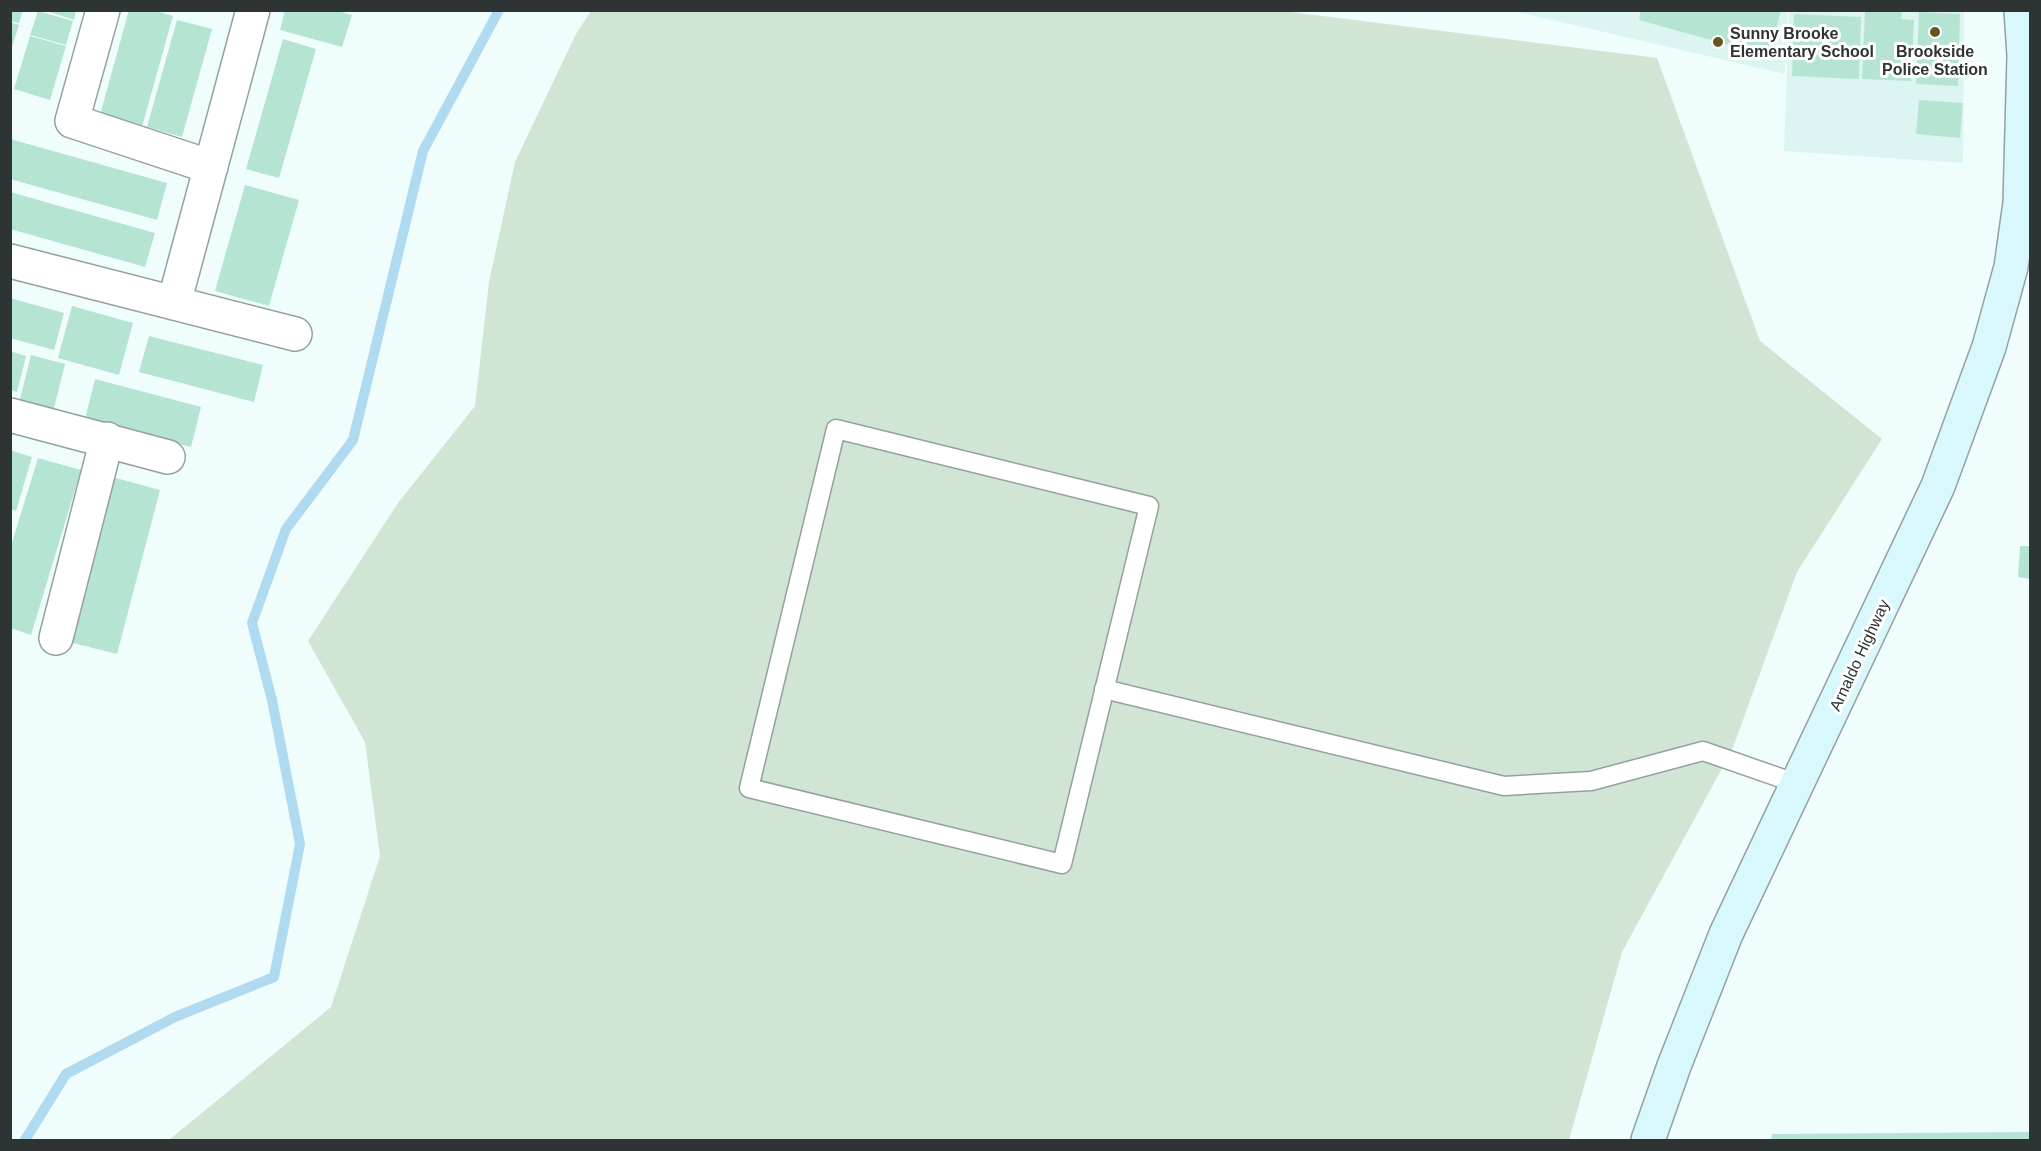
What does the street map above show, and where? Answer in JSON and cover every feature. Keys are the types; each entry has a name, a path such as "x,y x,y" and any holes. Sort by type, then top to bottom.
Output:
{"main road":[{"name":"Arnaldo Highway","path":"1648,1140 1674,1066 1726,934 1938,486 1989,347 2025,209 2022,155 2024,56 2021,10"},
{"name":"Arnaldo Highway","path":"2022,155 2031,112"}],"street":[{"path":"103,10 72,121 211,167"},
{"path":"174,303 253,10"},
{"path":"10,261 295,334"},
{"path":"10,415 168,458"},
{"path":"56,638 107,440"}],"lane":[{"path":"837,429 1149,506 1104,689 1062,864 749,788 837,429"},
{"path":"1104,689 1504,786 1591,781 1703,751 1798,784"}],"shaded area":[{"name":"Sunny Brooke Elementary School","path":"1513,11 1788,11 1785,74"},
{"path":"1789,11 1964,11 1963,163 1784,151"}],"green space":[{"path":"1275,10 1657,58 1760,341 1882,439 1797,572 1732,750 1622,952 1569,1140 169,1140 331,1007 380,856 365,742 308,641 398,503 475,406 489,282 515,162 576,34 591,11"}],"building":[{"path":"10,10 23,10 19,23 10,21"},
{"path":"44,10 76,10 74,20"},
{"path":"129,10 152,10 173,16 142,127 100,115"},
{"path":"285,10 335,10 352,15 342,47 280,30"},
{"path":"1641,10 1781,10 1769,56 1639,20"},
{"path":"38,11 73,21 66,45 30,35"},
{"path":"1865,11 1902,12 1901,19 1914,20 1911,81 1862,79"},
{"path":"1919,12 1960,14 1958,86 1916,84"},
{"path":"1794,14 1861,17 1859,79 1792,76"},
{"path":"177,20 212,29 182,137 147,127"},
{"path":"10,22 19,25 11,50 10,49"},
{"path":"30,36 66,46 50,100 14,89"},
{"path":"283,39 316,49 279,178 246,169"},
{"path":"1919,100 1963,103 1960,138 1916,134"},
{"path":"10,139 167,183 157,220 10,179"},
{"path":"245,185 299,200 269,306 215,291"},
{"path":"10,192 155,233 145,267 10,229"},
{"path":"10,298 64,313 54,350 10,338"},
{"path":"72,306 133,323 119,375 58,358"},
{"path":"149,336 263,365 254,402 139,372"},
{"path":"10,351 26,356 17,392 10,390"},
{"path":"31,355 65,364 53,412 19,403"},
{"path":"95,379 201,407 191,447 85,419"},
{"path":"10,450 32,457 16,511 10,509"},
{"path":"38,458 81,470 31,635 10,628 10,549"},
{"path":"112,477 160,490 117,654 69,642"},
{"path":"2020,546 2030,546 2030,579 2018,577"},
{"path":"2030,1132 2030,1140 1771,1140 1772,1134"}],"waterway":[{"path":"25,1140 66,1074 175,1017 274,977 300,844 272,700 252,623 286,529 353,440 423,151 499,10"}],"place":[{"name":"Brookside Police Station","path":"1935,32"},
{"name":"Sunny Brooke Elementary School","path":"1718,42"}]}
